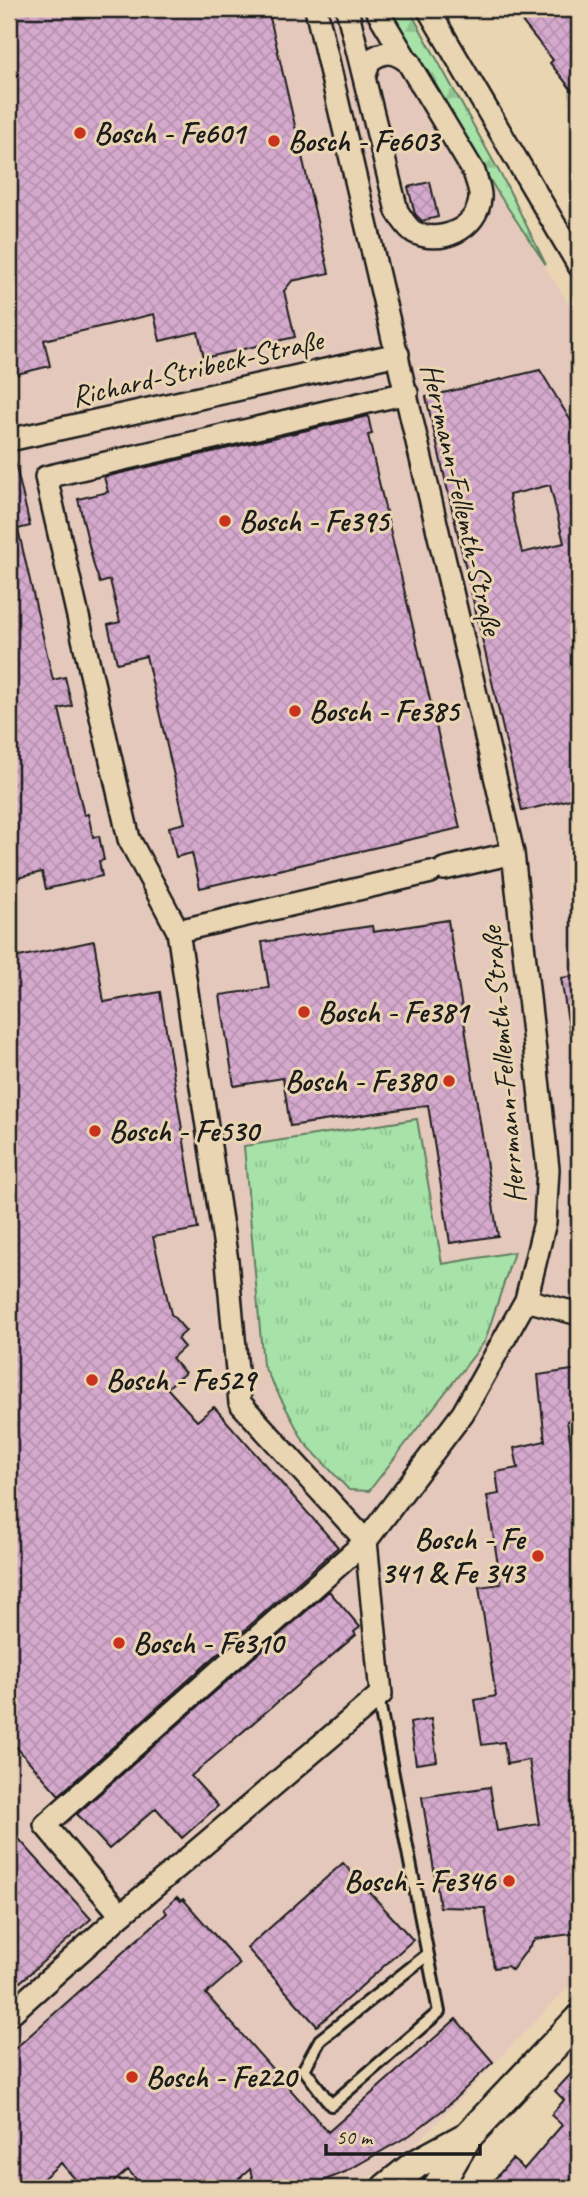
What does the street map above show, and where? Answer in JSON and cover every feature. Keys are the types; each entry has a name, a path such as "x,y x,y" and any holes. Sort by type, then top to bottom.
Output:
{"main road":[{"path":"438,2187 467,2137 579,2019"},
{"path":"362,2188 467,2137"},
{"path":"386,2188 416,2164"}],"street":[{"name":"Herrmann-Fellemth-Straße","path":"121,1915 45,1825 366,1541 463,1413 526,1300 545,1222 548,1169 513,853 316,9"},
{"path":"347,9 397,211 412,231 434,237 459,231 475,218 481,197 474,172 376,9"},
{"path":"428,9 579,266"},
{"path":"365,76 369,61 381,52 395,52 410,63"},
{"name":"Richard-Stribeck-Straße","path":"9,440 398,354"},
{"path":"9,2015 121,1915 382,1694 366,1541 240,1403 227,1261 178,931 129,839 46,477 407,393"},
{"path":"178,931 513,853"},
{"path":"526,1300 579,1314"}],"lane":[{"path":"378,1697 439,2012 331,2105 304,2069 320,2040 427,1955"}],"shaded area":[{"path":"9,9 388,9 499,196 579,320 579,1976 398,2163 345,2188 9,2188"}],"green space":[{"path":"389,9 409,9 507,186 546,265 496,190"},
{"path":"417,1119 442,1264 514,1252 485,1341 369,1491 349,1490 304,1442 263,1365 244,1146"}],"building":[{"path":"9,9 268,9 329,273 292,281 284,291 295,337 204,358 198,332 160,341 154,314 44,340 50,366 17,374 9,339"},
{"path":"512,9 579,9 579,99 550,63 553,60"},
{"path":"430,182 438,217 422,221 415,214 408,187"},
{"path":"540,370 579,434 579,797 522,811 426,397","holes":["550,485 564,543 522,553 509,495"]},
{"name":"Bosch - Fe385","path":"368,416 372,434 368,435 460,828 200,888 192,853 176,857 169,827 185,823 146,656 117,663 108,625 120,622 110,580 100,583 94,566 78,499 108,492 104,477"},
{"path":"15,462 30,526 18,529 53,680 65,677 72,706 59,709 84,815 88,814 93,837 99,836 104,860 99,861 102,876 46,889 42,872 9,880 9,463"},
{"path":"448,920 498,1236 450,1243 428,1105 290,1126 283,1078 234,1086 220,995 269,988 262,942 372,926 373,932"},
{"path":"94,941 104,1002 160,992 198,1229 153,1237 171,1314 186,1331 177,1339 184,1347 172,1358 185,1373 167,1388 197,1421 214,1407 338,1547 59,1795 9,1739 9,959"},
{"path":"579,975 579,1033 570,1034 561,978"},
{"path":"579,1369 579,1418 567,1421 573,1459 579,1458 579,1739 573,1746 579,1784 579,1879 573,1886 579,1933 535,1939 512,1970 507,1966 494,1968 485,1908 440,1907 422,1797 490,1787 497,1831 539,1824 529,1760 507,1764 504,1742 482,1745 475,1700 496,1696 479,1587 501,1584 487,1496 499,1494 496,1472 518,1468 514,1448 545,1441 538,1375"},
{"path":"329,1591 360,1627 354,1632 356,1635 191,1776 218,1806 182,1838 156,1808 109,1849 77,1814"},
{"path":"431,1719 437,1761 416,1764 410,1723"},
{"path":"9,1828 91,1919 9,1992"},
{"path":"343,1863 413,1940 317,2026 247,1948"},
{"name":"Bosch - Fe220","path":"177,1897 181,1901 183,1899 240,1964 206,1994 328,2132 456,2019 493,2062 444,2109 410,2135 345,2172 306,2188 255,2188 250,2169 229,2188 201,2188 192,2179 182,2188 144,2188 128,2170 107,2188 83,2188 61,2163 32,2188 21,2188 9,2174 9,2054 167,1913 164,1909"},
{"path":"579,2065 579,2174 567,2188 487,2188 512,2159 524,2169 562,2125 551,2115 564,2100 555,2091"}],"place":[{"name":"Bosch - Fe601","path":"80,133"},
{"name":"Bosch - Fe603","path":"274,141"},
{"name":"Bosch - Fe395","path":"225,521"},
{"name":"Bosch - Fe385","path":"295,711"},
{"name":"Bosch - Fe381","path":"304,1012"},
{"name":"Bosch - Fe380","path":"449,1081"},
{"name":"Bosch - Fe530","path":"95,1131"},
{"name":"Bosch - Fe529","path":"92,1380"},
{"name":"Bosch - Fe 341 & Fe 343","path":"538,1556"},
{"name":"Bosch - Fe310","path":"119,1643"},
{"name":"Bosch - Fe346","path":"509,1881"},
{"name":"Bosch - Fe220","path":"132,2077"}]}
